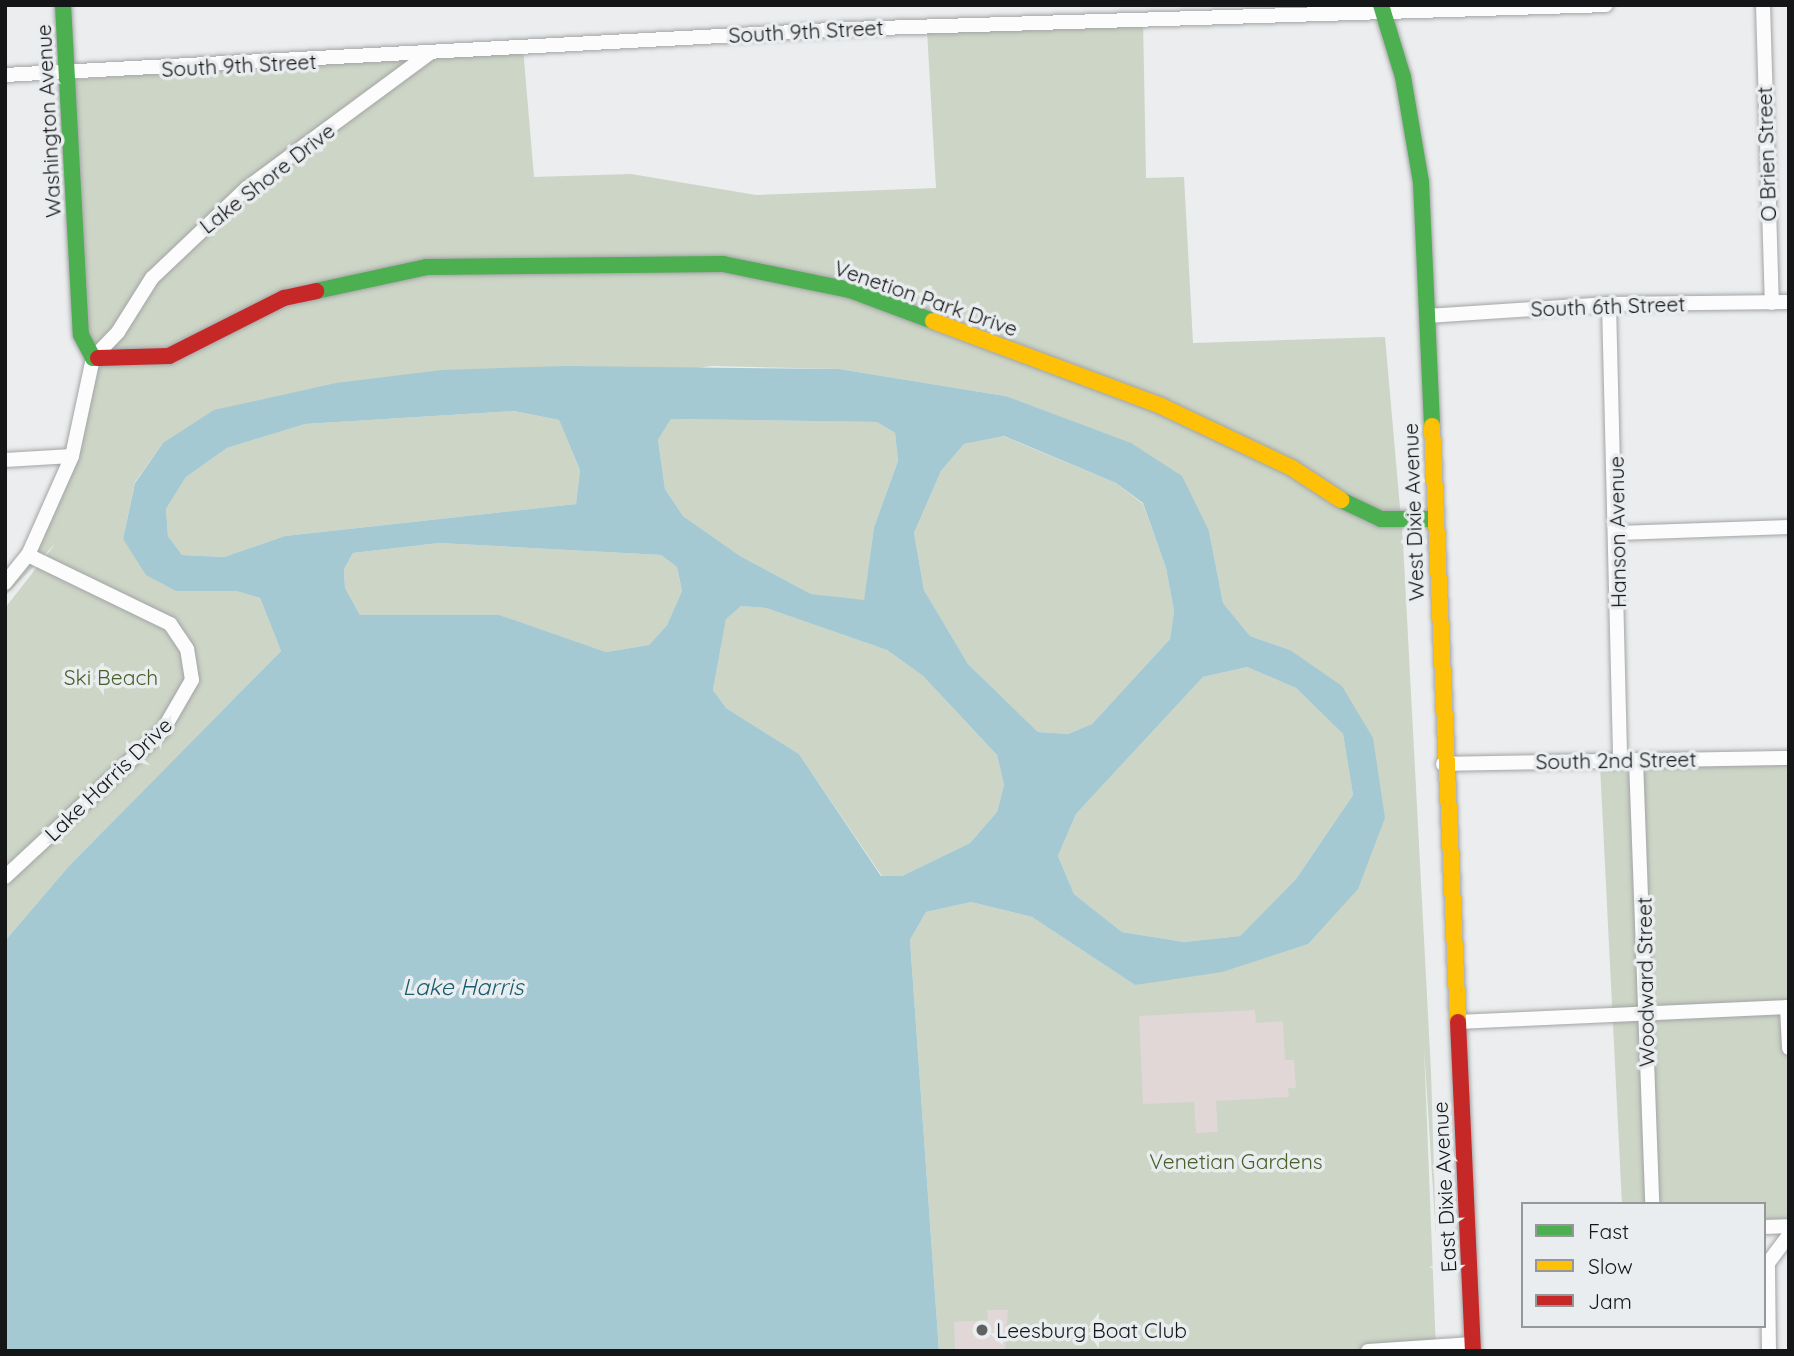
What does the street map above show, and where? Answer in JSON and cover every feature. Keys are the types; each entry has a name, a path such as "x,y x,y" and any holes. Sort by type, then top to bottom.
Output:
{"street":[{"name":"Washington Avenue","path":"63,5 81,335 93,358"},
{"path":"1043,5 1044,21"},
{"name":"South 9th Street","path":"5,75 1282,9 1606,5"},
{"name":"O Brien Street","path":"1763,5 1772,303"},
{"name":"West Dixie Avenue","path":"1382,9 1417,149 1427,316 1443,764 1457,1022"},
{"name":"Lake Shore Drive","path":"93,358 118,332 166,262 216,214 429,54"},
{"name":"Venetion Park Drive","path":"93,358 169,356 284,298 403,270 541,262 666,269 723,264 850,290 1161,405 1292,468 1362,513 1381,519 1434,519"},
{"name":"South 6th Street","path":"1427,316 1609,304 1789,302"},
{"name":"Hanson Avenue","path":"1609,304 1618,533 1620,760"},
{"path":"5,583 28,555 72,456 93,358"},
{"path":"5,460 72,456"},
{"path":"1618,533 1789,527"},
{"name":"Lake Harris Drive","path":"5,877 163,730 192,680 187,649 170,624 28,555"},
{"name":"South 2nd Street","path":"1443,764 1789,758"},
{"name":"Woodward Street","path":"1636,760 1645,924 1644,1014 1652,1202"},
{"path":"1457,1022 1788,1007 1789,1048"},
{"name":"East Dixie Avenue","path":"1457,1022 1473,1347"},
{"path":"1766,1227 1789,1226"},
{"path":"1769,1351 1768,1263 1789,1235"},
{"path":"1368,1351 1473,1347"}],"green space":[{"name":"Venetian Gardens","path":"1143,20 1146,178 1184,177 1193,343 1385,337 1403,542 1431,1072 1436,1237 1424,1047 1436,1351 939,1351 910,940 926,912 971,902 1032,917 1135,985 1308,944 1373,738 1290,650 1250,636 1223,603 1209,531 1005,396 839,369 712,366 163,443 135,482 123,539 176,591 236,591 260,598 281,651 68,867 5,941 5,608 56,543 5,596 5,574 18,563 50,509 87,366 67,80 523,48 534,177 631,174 756,195 936,188 927,30"},
{"path":"514,411 559,420 580,470 576,504 285,536 224,557 182,555 168,536 166,509 186,477 227,448 305,424"},
{"path":"671,419 877,422 895,433 898,461 874,527 864,601 811,594 740,556 683,516 665,489 658,440"},
{"path":"1003,436 1116,483 1143,504 1166,568 1174,611 1170,639 1092,724 1068,734 1038,732 968,664 924,590 914,533 941,471 964,444"},
{"path":"439,543 661,555 677,567 682,591 667,625 649,645 606,652 498,615 360,615 345,588 344,569 353,553"},
{"path":"741,606 766,608 887,650 923,676 997,755 1004,785 997,812 970,843 902,876 882,876 799,754 726,708 713,690 726,618"},
{"path":"1247,667 1296,688 1343,734 1353,795 1296,879 1240,936 1184,942 1122,932 1074,894 1058,856 1076,814 1203,677"},
{"path":"1789,757 1789,1230 1766,1231 1766,1202 1622,1202 1600,765"}],"water":[{"name":"Lake Harris","path":"566,366 839,369 1005,396 1131,443 1182,476 1209,531 1223,603 1250,636 1290,650 1342,686 1373,738 1385,818 1358,889 1308,944 1222,972 1135,985 1032,917 971,902 926,912 910,940 939,1351 5,1351 5,941 68,867 281,651 260,598 236,591 176,591 146,575 123,539 135,483 163,443 214,410 336,383 442,370","holes":["514,411 559,420 580,470 576,504 285,536 224,557 182,555 168,536 166,509 186,477 227,448 305,424","671,419 877,422 895,433 898,461 874,527 864,600 811,594 740,556 683,516 665,489 658,440","1004,436 1116,483 1143,503 1166,568 1174,611 1170,639 1092,724 1068,734 1038,732 968,664 924,590 914,533 941,471 964,444","439,543 661,555 677,567 682,591 667,625 649,645 606,652 499,615 360,615 345,588 344,569 353,553","741,606 766,608 887,650 923,676 997,755 1004,785 997,812 970,843 902,876 881,876 799,754 726,708 713,690 726,619","1247,667 1296,688 1343,734 1353,795 1296,879 1240,936 1184,942 1122,932 1074,894 1058,856 1076,814 1203,677"]}],"building":[{"path":"1255,1010 1256,1023 1283,1021 1285,1060 1294,1060 1296,1088 1288,1088 1289,1097 1216,1101 1218,1132 1196,1133 1194,1102 1143,1104 1139,1016"},
{"name":"Leesburg Boat Club","path":"987,1310 1008,1310 1005,1351 955,1351 954,1322 988,1320"}],"traffic: fast":[{"path":"63,5 81,335 93,358 98,358"},
{"path":"1381,5 1403,77 1421,182 1432,426"},
{"path":"316,291 427,267 723,264 850,290 933,321"},
{"path":"1341,500 1381,519 1434,519"}],"traffic: slow":[{"path":"933,321 1161,406 1292,468 1341,500"},
{"path":"1432,426 1458,1022"}],"traffic: jam":[{"path":"98,358 169,356 284,298 316,291"},
{"path":"1458,1022 1473,1351"}],"place":[{"name":"Leesburg Boat Club","path":"982,1330"}],"park label":[{"name":"Ski Beach","path":"111,677"}]}
